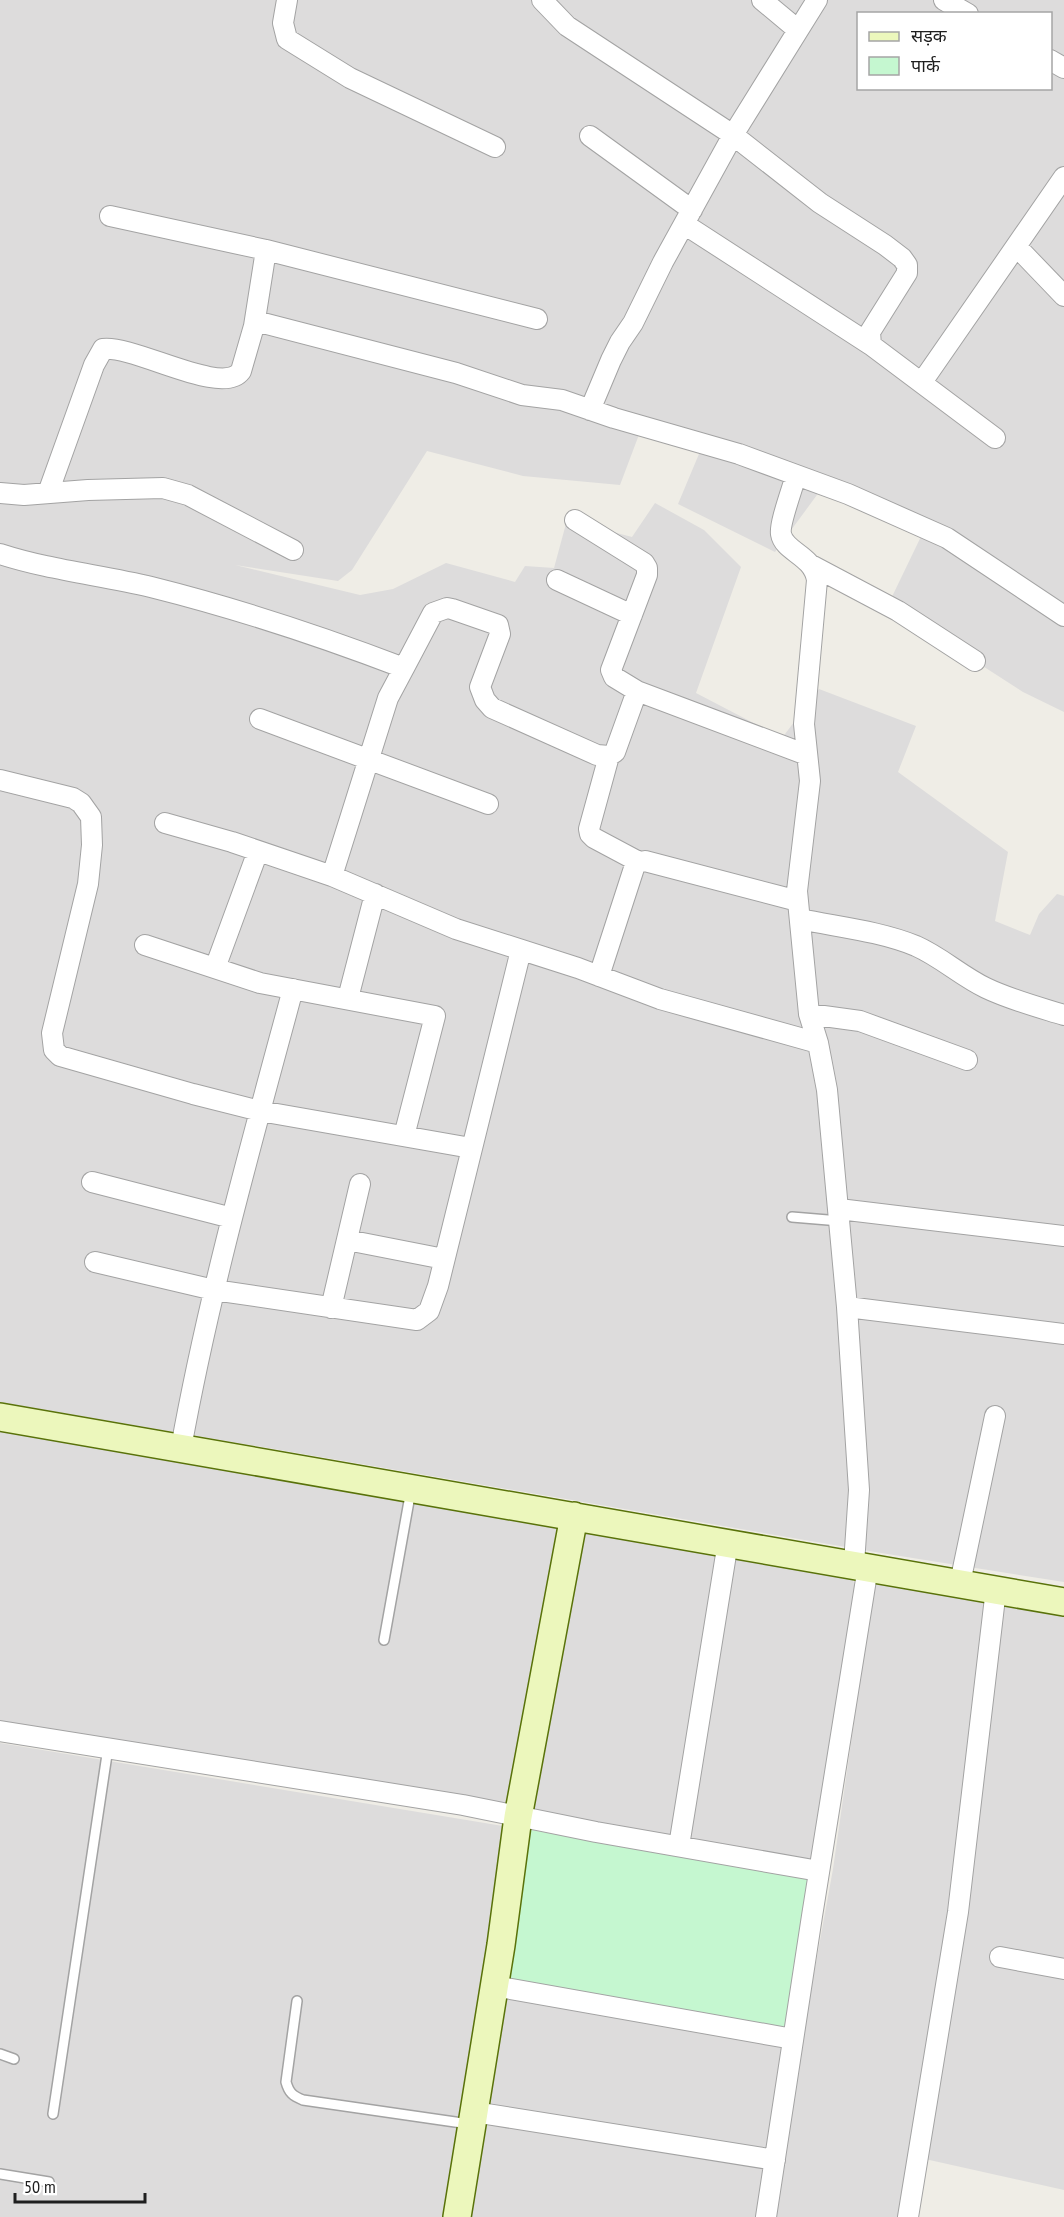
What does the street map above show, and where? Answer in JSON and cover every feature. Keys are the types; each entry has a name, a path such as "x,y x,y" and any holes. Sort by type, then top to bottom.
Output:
{"street":[{"path":"287,0 283,23 287,39 350,78 495,147"},
{"path":"542,0 567,26 733,135 820,203 902,258 907,266 907,273 870,332 869,339 872,345 876,351 922,382 994,438"},
{"path":"762,0 798,30"},
{"path":"590,410 620,342 633,323 652,281 733,135 817,0"},
{"path":"944,0 965,12"},
{"path":"591,136 688,217 872,345"},
{"path":"922,382 1064,177"},
{"path":"110,216 266,250 537,319"},
{"path":"1017,246 1064,296"},
{"path":"48,493 93,365 103,349 113,348 211,379 229,380 237,376 241,371 255,321 266,250"},
{"path":"255,321 456,373 522,395 562,400 739,454 848,494 947,538 1064,616"},
{"path":"796,475 781,527 781,537 784,542 813,566 898,611 975,661"},
{"path":"0,493 24,495 163,488 188,495 293,550"},
{"path":"575,520 644,563 647,568 647,575 611,670 614,677 638,691 807,754"},
{"path":"0,554 153,588 273,623 404,668"},
{"path":"766,2217 819,1871 861,1566 859,1490 839,1215 827,1090 818,1043 809,1014 799,910 800,862 810,781 804,724 817,580 813,566"},
{"path":"557,580 632,615"},
{"path":"332,876 388,698 433,614 447,608 498,625 500,633 480,687 485,700 492,708 597,755 609,756 615,752 638,691"},
{"path":"260,719 488,804"},
{"path":"609,756 589,829 590,834 639,862"},
{"path":"0,780 73,798 81,803 91,817 92,845 87,884 52,1033 54,1050 60,1056 260,1111 471,1148"},
{"path":"165,823 332,876 456,929 660,999 818,1043"},
{"path":"215,968 258,851"},
{"path":"598,976 635,865 645,861 908,943 936,956 984,987 1064,1015"},
{"path":"348,998 375,894"},
{"path":"145,945 260,983 435,1016 405,1136"},
{"path":"95,1262 214,1290 417,1320 429,1311 444,1259 521,950"},
{"path":"181,1448 197,1361 214,1290 293,988"},
{"path":"809,1014 860,1021 967,1060"},
{"path":"92,1182 232,1218"},
{"path":"331,1308 360,1185"},
{"path":"839,1215 1064,1236"},
{"path":"347,1240 444,1259"},
{"path":"847,1307 1064,1334"},
{"path":"0,1416 1064,1602"},
{"path":"960,1582 995,1416"},
{"path":"457,2217 518,1817 574,1516"},
{"path":"679,1846 728,1542"},
{"path":"908,2217 958,1912 996,1589"},
{"path":"0,1731 463,1805 819,1871"},
{"path":"1000,1957 1064,1969"},
{"path":"494,1986 793,2039"},
{"path":"473,2118 775,2160"}],"lane":[{"path":"792,1217 839,1215"},
{"path":"384,1640 411,1487"},
{"path":"53,2114 108,1748"},
{"path":"297,2001 286,2082 293,2096 303,2100 473,2118"},
{"path":"0,2054 14,2059"},
{"path":"0,2174 49,2181"}],"shaded area":[{"path":"0,0 1064,0 1064,712 1023,692 888,605 928,522 825,484 775,552 678,504 704,442 643,424 620,485 523,476 427,451 352,570 338,581 235,565 360,595 393,589 446,563 515,582 525,566 554,568 567,520 632,537 655,503 704,530 741,567 696,693 782,738 819,689 916,726 898,772 1008,852 995,921 1030,935 1039,914 1057,894 1064,896 1064,1582 875,1552 0,1402"},
{"path":"0,1427 851,1575 856,1588 812,1860 0,1727"},
{"path":"875,1575 1064,1612 1064,2190 916,2157 906,2217 0,2217 0,1743 509,1827 801,2045 833,1869"}],"green space":[{"path":"531,1830 810,1879 787,2030 506,1983 523,1833"}]}
